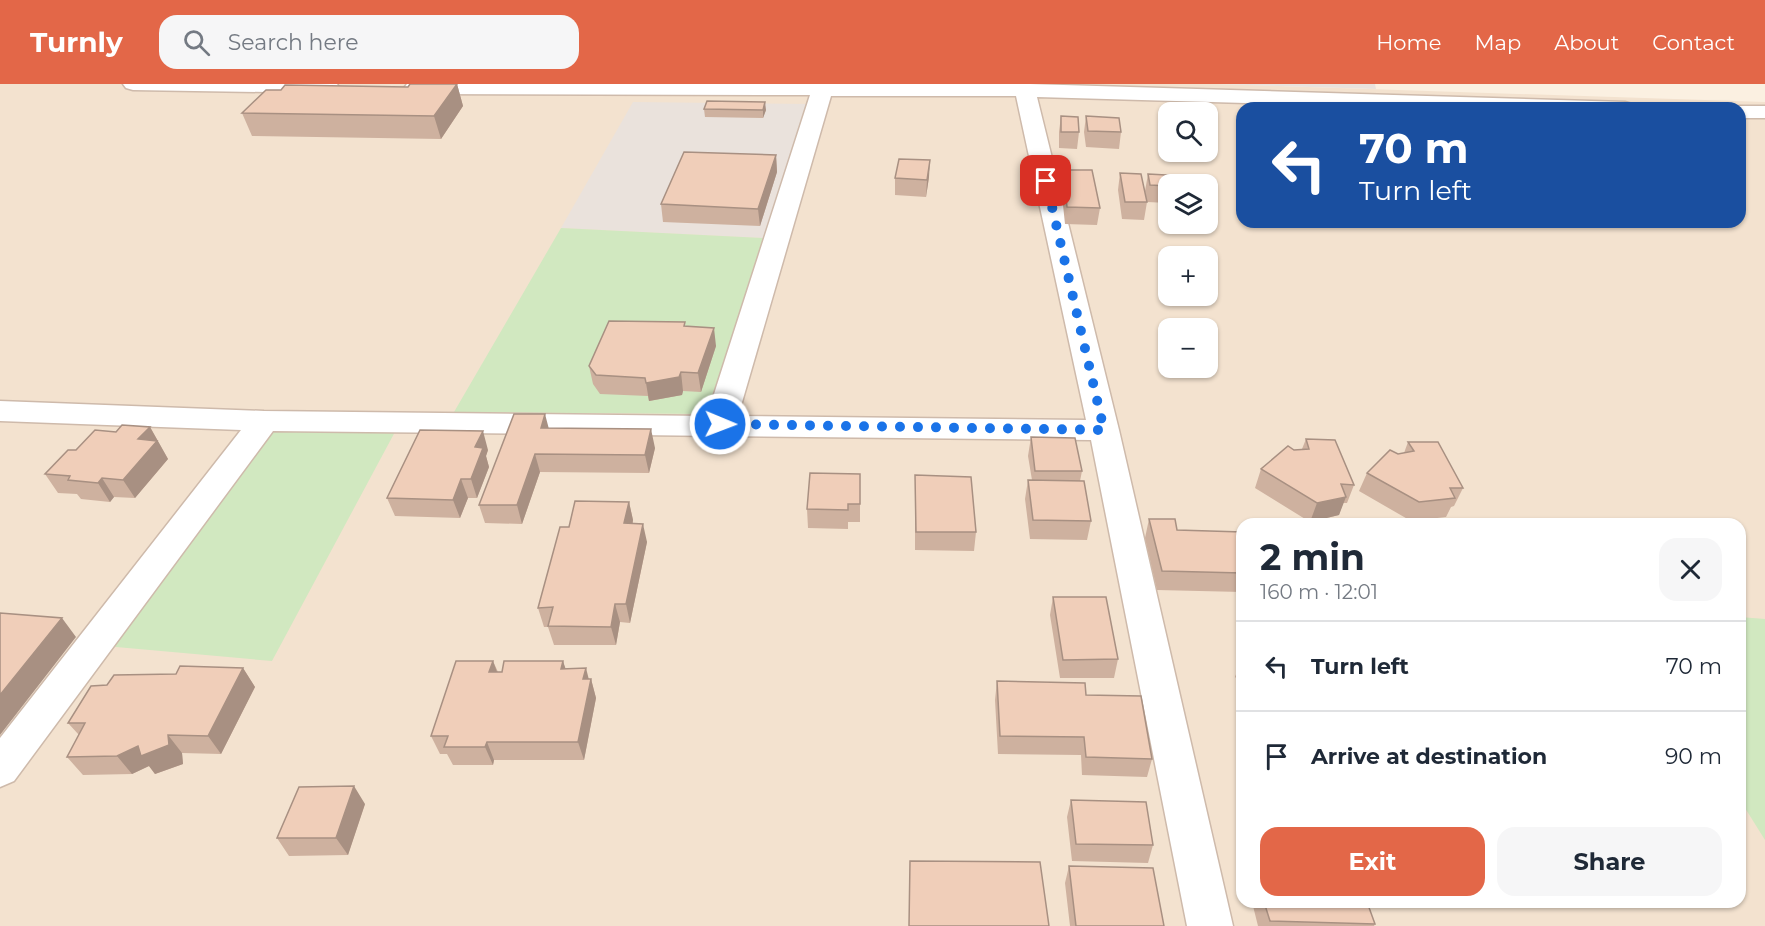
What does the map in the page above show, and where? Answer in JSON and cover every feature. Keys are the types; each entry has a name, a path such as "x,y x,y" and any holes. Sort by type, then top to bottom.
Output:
{"street":[{"path":"133,84 347,87"},
{"path":"395,88 899,90 956,87 1025,90 1264,90 1505,102"},
{"path":"720,424 822,90"},
{"path":"899,90 909,104 930,112"},
{"path":"965,110 1025,90"},
{"path":"1025,90 1104,430 1210,926"},
{"path":"1746,112 1765,112"},
{"path":"0,411 264,421 720,424 1104,430"},
{"path":"0,769 264,421"}],"shaded area":[{"path":"0,84 1216,84 1765,102 1765,926 0,926"},
{"path":"1216,84 1375,84 1376,89"},
{"path":"633,102 807,104 763,238 561,228"}],"green space":[{"path":"561,228 763,238 707,414 454,412"},
{"path":"270,428 396,430 272,661 105,646"},
{"path":"1746,617 1765,619 1765,840 1746,810"}],"building":[{"path":"410,84 457,84 434,116 242,113 266,90 281,90 285,85 408,87"},
{"path":"707,101 765,102 763,110 704,109"},
{"path":"1061,116 1078,117 1079,132 1061,132"},
{"path":"1086,116 1119,118 1121,132 1088,131"},
{"path":"684,152 776,155 758,209 661,204"},
{"path":"899,159 930,160 927,180 895,178"},
{"path":"1063,170 1092,170 1100,208 1067,207"},
{"path":"1120,173 1141,174 1147,202 1125,202"},
{"path":"1148,174 1158,175 1158,185 1150,185"},
{"path":"609,321 685,322 684,326 714,328 698,373 681,372 679,377 646,383 645,378 596,375 589,366"},
{"path":"514,414 545,414 541,428 651,429 645,455 535,454 517,505 479,505"},
{"path":"122,425 150,427 138,439 157,441 123,480 102,478 98,483 68,480 70,476 45,474 68,450 76,450 95,430 116,432"},
{"path":"420,430 483,431 475,447 483,448 471,479 461,479 453,500 387,498"},
{"path":"1031,437 1075,438 1082,471 1035,471"},
{"path":"1306,439 1335,440 1354,485 1341,484 1346,497 1317,503 1261,469 1288,446 1294,450 1309,449"},
{"path":"1408,442 1438,442 1463,488 1450,488 1455,498 1419,502 1367,473 1390,450 1398,454 1414,451"},
{"path":"810,473 860,474 860,504 848,504 848,510 807,509"},
{"path":"915,475 971,477 976,532 916,532"},
{"path":"1028,480 1084,481 1091,521 1033,520"},
{"path":"575,501 629,502 624,523 643,524 626,604 615,604 611,627 548,626 553,607 538,608 560,527 569,527"},
{"path":"1149,519 1175,519 1177,530 1236,532 1236,573 1162,571"},
{"path":"1053,597 1106,597 1118,659 1063,660"},
{"path":"0,613 62,618 0,695"},
{"path":"456,661 493,661 489,672 502,672 504,661 563,661 561,669 586,668 583,679 591,679 578,742 487,742 485,747 444,747 448,736 431,736"},
{"path":"180,666 243,668 208,736 168,735 169,745 141,756 138,746 117,756 67,757 85,723 68,723 91,686 107,685 114,675 176,674"},
{"path":"997,681 1085,683 1086,695 1141,696 1152,759 1086,757 1084,737 1000,736"},
{"path":"354,786 336,838 277,838 299,787"},
{"path":"1071,800 1146,802 1153,845 1076,844"},
{"path":"910,861 1040,862 1049,926 909,926"},
{"path":"1069,866 1153,868 1164,926 1076,926"},
{"path":"1266,908 1369,908 1375,924 1270,921"}],"route":[{"path":"720,424 1104,430 1046,181"}]}
